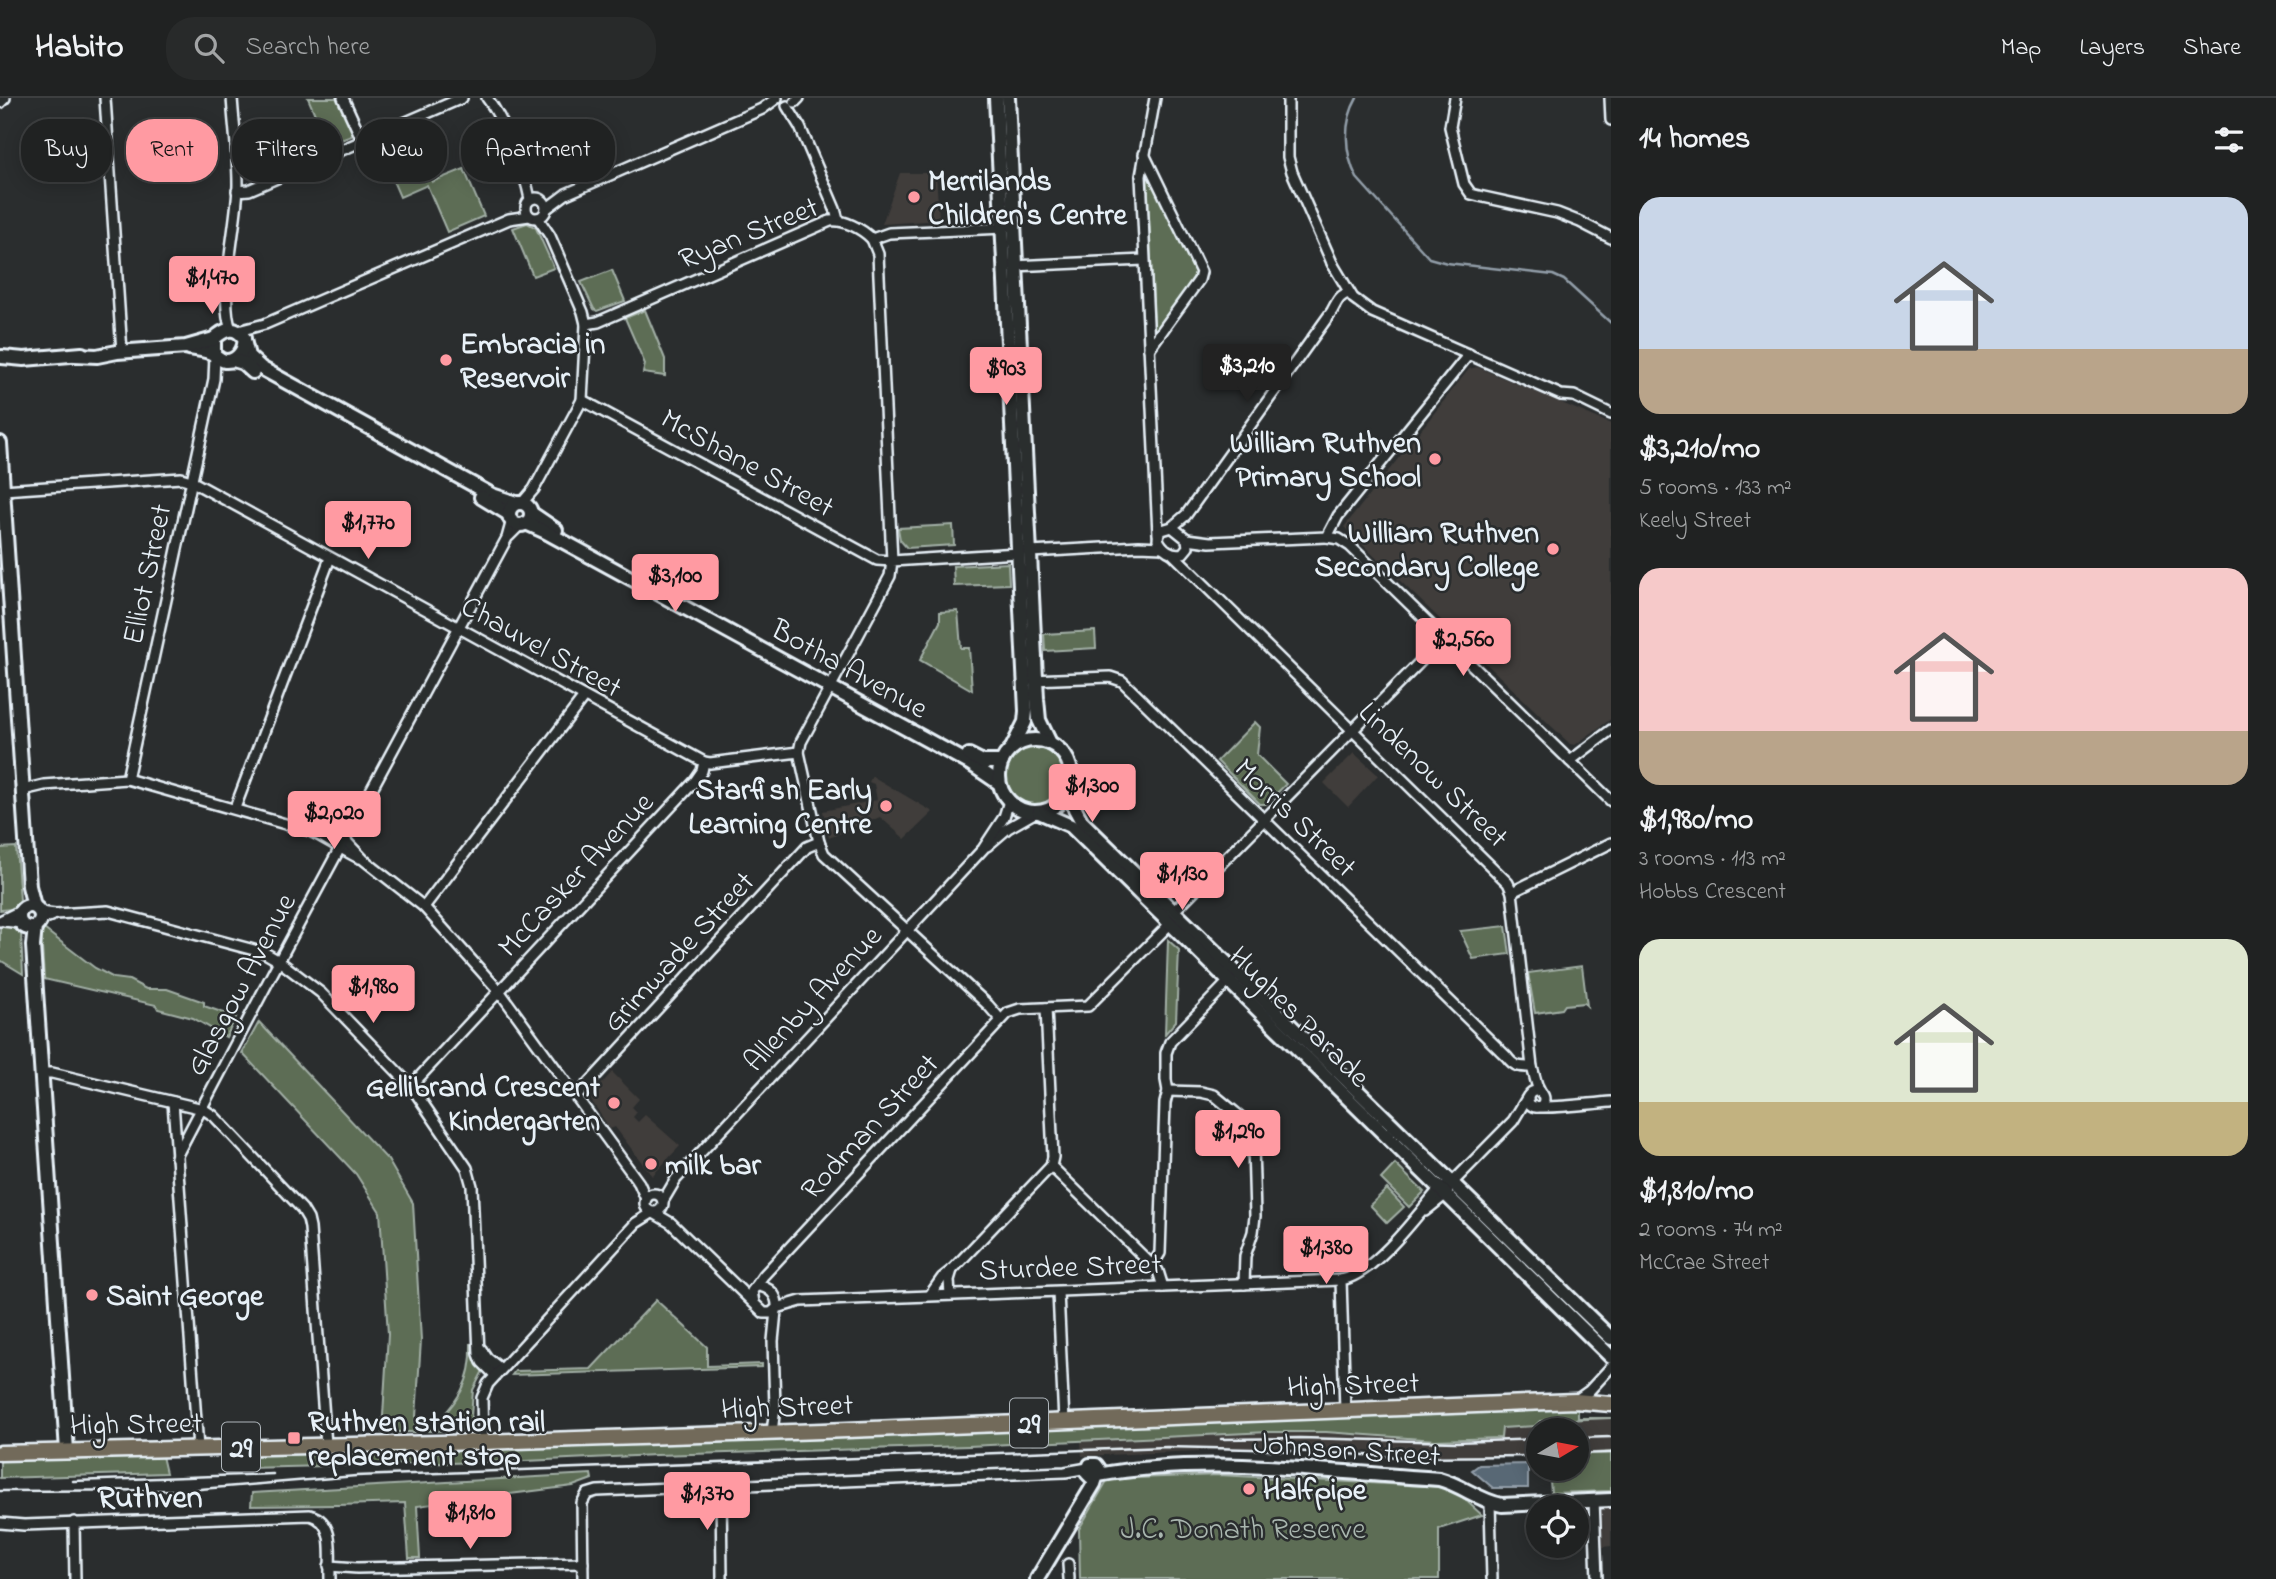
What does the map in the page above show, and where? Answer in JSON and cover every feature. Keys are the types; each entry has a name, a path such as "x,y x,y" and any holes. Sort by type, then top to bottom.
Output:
{"main road":[{"name":"High Street","path":"1575,1401 1611,1394"},
{"name":"High Street","path":"0,1453 776,1433 1575,1401 1611,1404"}],"street":[{"path":"105,98 120,352"},
{"path":"222,357 239,355 232,337 227,296 237,191 232,98"},
{"path":"343,98 356,127"},
{"path":"414,119 461,98"},
{"name":"Glasgow Avenue","path":"176,1157 582,400 586,324 583,313 497,114 487,98"},
{"name":"Glasgow Avenue","path":"494,98 497,114"},
{"path":"996,98 1008,227 1030,680 1025,722 1002,762 999,783 1009,802 1017,807 1037,812 1058,804 1069,787 1068,761 1050,743 1030,740 1012,748"},
{"path":"1008,98 1008,227"},
{"path":"1155,98 1140,176 1158,535 1163,547 1172,554 1180,554 1210,542"},
{"path":"1288,98 1288,158 1292,173 1332,262 1342,276 1347,295 1372,312 1561,395 1574,396 1611,414"},
{"path":"1455,98 1450,128 1464,184 1471,194 1557,213 1611,236"},
{"path":"1610,98 1611,120"},
{"path":"1,361 75,355 97,356 186,347 252,334 265,324 762,109 789,101 838,220"},
{"path":"237,191 249,190 356,145"},
{"path":"1143,152 1201,272 1199,280 1149,349"},
{"name":"Ryan Street","path":"586,324 598,322 830,221 838,220 866,233 872,239"},
{"path":"1008,227 889,233 872,239 878,254 892,561 890,576 801,743 799,752 824,854 1003,1018 1016,1010 1088,1006 1264,820 1443,638"},
{"path":"1010,267 1144,260"},
{"path":"1139,546 1186,514 1339,298 1347,295"},
{"path":"222,357 232,337"},
{"name":"Botha Avenue","path":"232,337 254,363 303,396"},
{"name":"Botha Avenue","path":"186,347 243,363 255,373 552,528 632,575 918,731 974,758 990,763 1002,762"},
{"path":"1327,537 1338,516 1469,354"},
{"name":"Elliot Street","path":"127,779 191,481 214,379 222,357"},
{"name":"McShane Street","path":"582,400 877,560 892,561"},
{"path":"0,443 67,1451"},
{"name":"Chauvel Street","path":"3,490 181,478 191,481 704,762"},
{"path":"1157,510 1161,521 1170,527 1185,536 1210,542 1327,537 1339,539 1350,546 1610,801"},
{"path":"1186,514 1185,536 1191,571"},
{"path":"892,561 1139,546 1163,547"},
{"name":"Lindenow Street","path":"1172,554 1505,879 1512,892 1532,1063 1542,1094"},
{"path":"235,808 330,558"},
{"name":"Morris Street","path":"1030,680 1118,678 1507,1057 1532,1063"},
{"path":"1030,680 1039,720 1050,743"},
{"path":"424,907 584,697"},
{"path":"1570,761 1611,730"},
{"name":"Botha Avenue","path":"918,731 999,783"},
{"path":"704,762 799,752"},
{"name":"McCasker Avenue","path":"411,1086 695,781 704,762"},
{"path":"23,786 127,779 310,831 342,844 364,860 424,907 500,992 654,1204 764,1312 773,1341"},
{"name":"Hughes Parade","path":"1069,787 1082,822 1172,918"},
{"name":"Allenby Avenue","path":"482,1442 482,1398 488,1384 983,849 1004,824 1009,802"},
{"name":"Hughes Parade","path":"1037,812 1071,826 1172,918 1369,1121 1602,1334 1611,1357"},
{"name":"Allenby Avenue","path":"1004,824 1037,812"},
{"name":"Grimwade Street","path":"576,1097 807,847 819,842"},
{"path":"1512,892 1609,845"},
{"path":"1,920 108,911 265,953 321,993 411,1086 467,1168 472,1186 479,1344 498,1372"},
{"path":"1150,1287 1154,1274 1152,1267 1160,1253 1168,1046 1233,978"},
{"name":"Hughes Parade","path":"1233,978 1378,1111 1446,1189"},
{"path":"930,1295 942,1278 1051,1166 1053,1157 1046,1008"},
{"name":"Rodman Street","path":"756,1286 1003,1018"},
{"name":"Lindenow Street","path":"1528,1096 1532,1063"},
{"path":"41,1073 51,1073 203,1109 214,1116 302,1209 308,1219 326,1445"},
{"path":"1168,1091 1214,1095 1243,1119 1250,1131 1255,1216 1245,1256 1244,1284"},
{"path":"1345,1410 1341,1280 1351,1279 1364,1272 1513,1121 1534,1091 1558,1102 1611,1102"},
{"path":"1513,1121 1543,1103 1542,1094"},
{"path":"1528,1096 1529,1104 1536,1107 1558,1108 1573,1104"},
{"name":"Glasgow Avenue","path":"173,1102 198,1448"},
{"name":"Hughes Parade","path":"1369,1121 1378,1111"},
{"path":"1051,1166 1161,1275 1163,1287"},
{"path":"768,1289 773,1266"},
{"path":"950,1295 949,1280 952,1270"},
{"path":"728,1276 739,1282 768,1289 776,1297 773,1341 776,1433"},
{"name":"Sturdee Street","path":"776,1297 801,1301 1341,1280"},
{"path":"754,1303 752,1296 756,1286"},
{"path":"1058,1292 1064,1422"},
{"name":"Sturdee Street","path":"777,1309 801,1301"},
{"path":"764,1312 771,1313 777,1309"},
{"path":"1575,1401 1589,1391 1611,1367"},
{"name":"Johnson Street","path":"583,1563 582,1508 585,1497 605,1490 1214,1465 1439,1479 1452,1482 1490,1503 1502,1505 1611,1500"},
{"path":"1037,1579 1094,1484 1093,1472"},
{"path":"721,1485 722,1579"},
{"path":"1594,1500 1597,1579"},
{"path":"1490,1503 1492,1579"},
{"path":"0,1523 24,1525 310,1515 321,1520 328,1532 329,1572 358,1568 583,1563 583,1579"},
{"path":"74,1522 75,1579"},
{"path":"1043,1579 1056,1549"},
{"path":"1068,1564 1069,1579"}],"shaded area":[{"name":"Merrilands Children's Centre","path":"900,173 936,173 939,220 882,224"},
{"name":"William Ruthven Secondary College","path":"1477,367 1611,424 1611,719 1575,745 1570,744 1344,527 1469,369"},
{"path":"1354,753 1378,775 1348,807 1324,783"},
{"name":"Starfish Early Learning Centre","path":"872,776 933,812 905,839 880,817 829,838 823,811 877,800 874,784 869,782"},
{"path":"612,1072 639,1099 632,1107 637,1112 633,1117 638,1122 645,1115 680,1146 652,1176 615,1127 610,1129 591,1100 592,1095"},
{"path":"1611,1418 1611,1452 1589,1453 1589,1419"},
{"path":"1526,1426 1526,1455 1474,1457 1293,1447 1082,1456 1081,1441 1269,1432 1325,1432 1435,1440 1501,1438 1501,1428"},
{"path":"1601,1507 1611,1507 1611,1546 1603,1547"}],"green space":[{"path":"308,98 337,98 354,135 342,140 342,119 317,119"},
{"path":"461,170 461,182 470,182 484,216 447,232 427,185 400,197 393,182 447,182 447,176"},
{"path":"1147,171 1195,270 1195,275 1154,332"},
{"path":"527,223 536,228 554,268 533,276 513,228"},
{"path":"612,270 625,301 597,311 581,282"},
{"path":"645,310 665,359 665,376 643,373 645,364 625,318"},
{"path":"953,525 954,545 907,548 900,540 898,528"},
{"path":"1008,563 1009,584 954,586 953,566"},
{"path":"958,611 961,648 969,648 972,690 920,660 940,622 940,612"},
{"path":"1095,631 1096,648 1045,651 1044,634"},
{"path":"1255,722 1260,727 1257,755 1286,784 1266,804 1260,804 1217,761"},
{"path":"1028,743 1042,743 1054,748 1063,757 1068,776 1066,789 1059,800 1042,809 1028,809 1016,804 1007,795 1002,783 1002,769 1007,757 1016,748"},
{"path":"16,847 20,900 13,909 0,910 0,848"},
{"path":"7,925 21,933 23,974 0,960 0,926"},
{"path":"1506,926 1510,954 1473,959 1460,931"},
{"path":"44,929 95,968 114,978 129,980 146,989 167,989 236,1017 226,1037 193,1018 158,1009 156,1005 44,979 41,932"},
{"path":"1168,940 1179,950 1176,1021 1165,1034"},
{"path":"1582,966 1587,1006 1584,1003 1565,1005 1562,1009 1535,1013 1528,973"},
{"path":"259,1022 388,1160 413,1203 421,1340 415,1432 382,1432 388,1334 380,1212 356,1174 242,1053"},
{"path":"1395,1164 1424,1192 1409,1207 1381,1179"},
{"path":"1387,1189 1404,1207 1387,1223 1370,1205"},
{"path":"656,1300 707,1347 707,1366 762,1364 762,1367 512,1375 515,1371 591,1369"},
{"path":"471,1344 475,1345 484,1369 473,1390 470,1430 429,1431 461,1392 469,1371"},
{"path":"1578,1409 1578,1418 1526,1418 1526,1427 1502,1428 1501,1438 1435,1440 1326,1432 1269,1432 969,1446 247,1468 259,1454 810,1438"},
{"path":"1611,1452 1611,1491 1551,1493 1550,1481 1589,1481 1589,1453"},
{"path":"162,1456 166,1473 0,1478 0,1460"},
{"path":"591,1474 592,1479 573,1486 417,1506 420,1558 409,1558 405,1503 251,1506 252,1493"},
{"name":"J.C. Donath Reserve","path":"1219,1475 1444,1487 1460,1495 1482,1515 1439,1529 1439,1579 1080,1579 1079,1529 1108,1479"}],"water":[{"path":"1526,1464 1528,1488 1493,1488 1472,1470 1479,1465"}],"waterway":[{"path":"1357,98 1347,127 1348,148 1357,178 1429,258 1447,263 1553,275 1564,280 1611,323"}],"railway":[{"path":"1589,1438 1611,1437"},
{"path":"1221,1439 1456,1442 1526,1439"},
{"path":"0,1491 188,1490 356,1476 1167,1447 1402,1457 1526,1456"},
{"path":"1589,1454 1611,1453"},
{"path":"73,1481 273,1474"}],"place":[{"name":"Merrilands Children's Centre","path":"914,197"},
{"name":"Embracia in Reservoir","path":"446,360"},
{"name":"William Ruthven Primary School","path":"1435,459"},
{"name":"William Ruthven Secondary College","path":"1553,549"},
{"name":"Starfish Early Learning Centre","path":"886,806"},
{"name":"Gellibrand Crescent Kindergarten","path":"614,1103"},
{"name":"milk bar","path":"651,1164"},
{"name":"Saint George","path":"92,1295"},
{"name":"Ruthven station rail replacement stop","path":"294,1438"},
{"name":"Halfpipe","path":"1249,1489"}],"district":[{"name":"Ruthven","path":"150,1496"}]}
